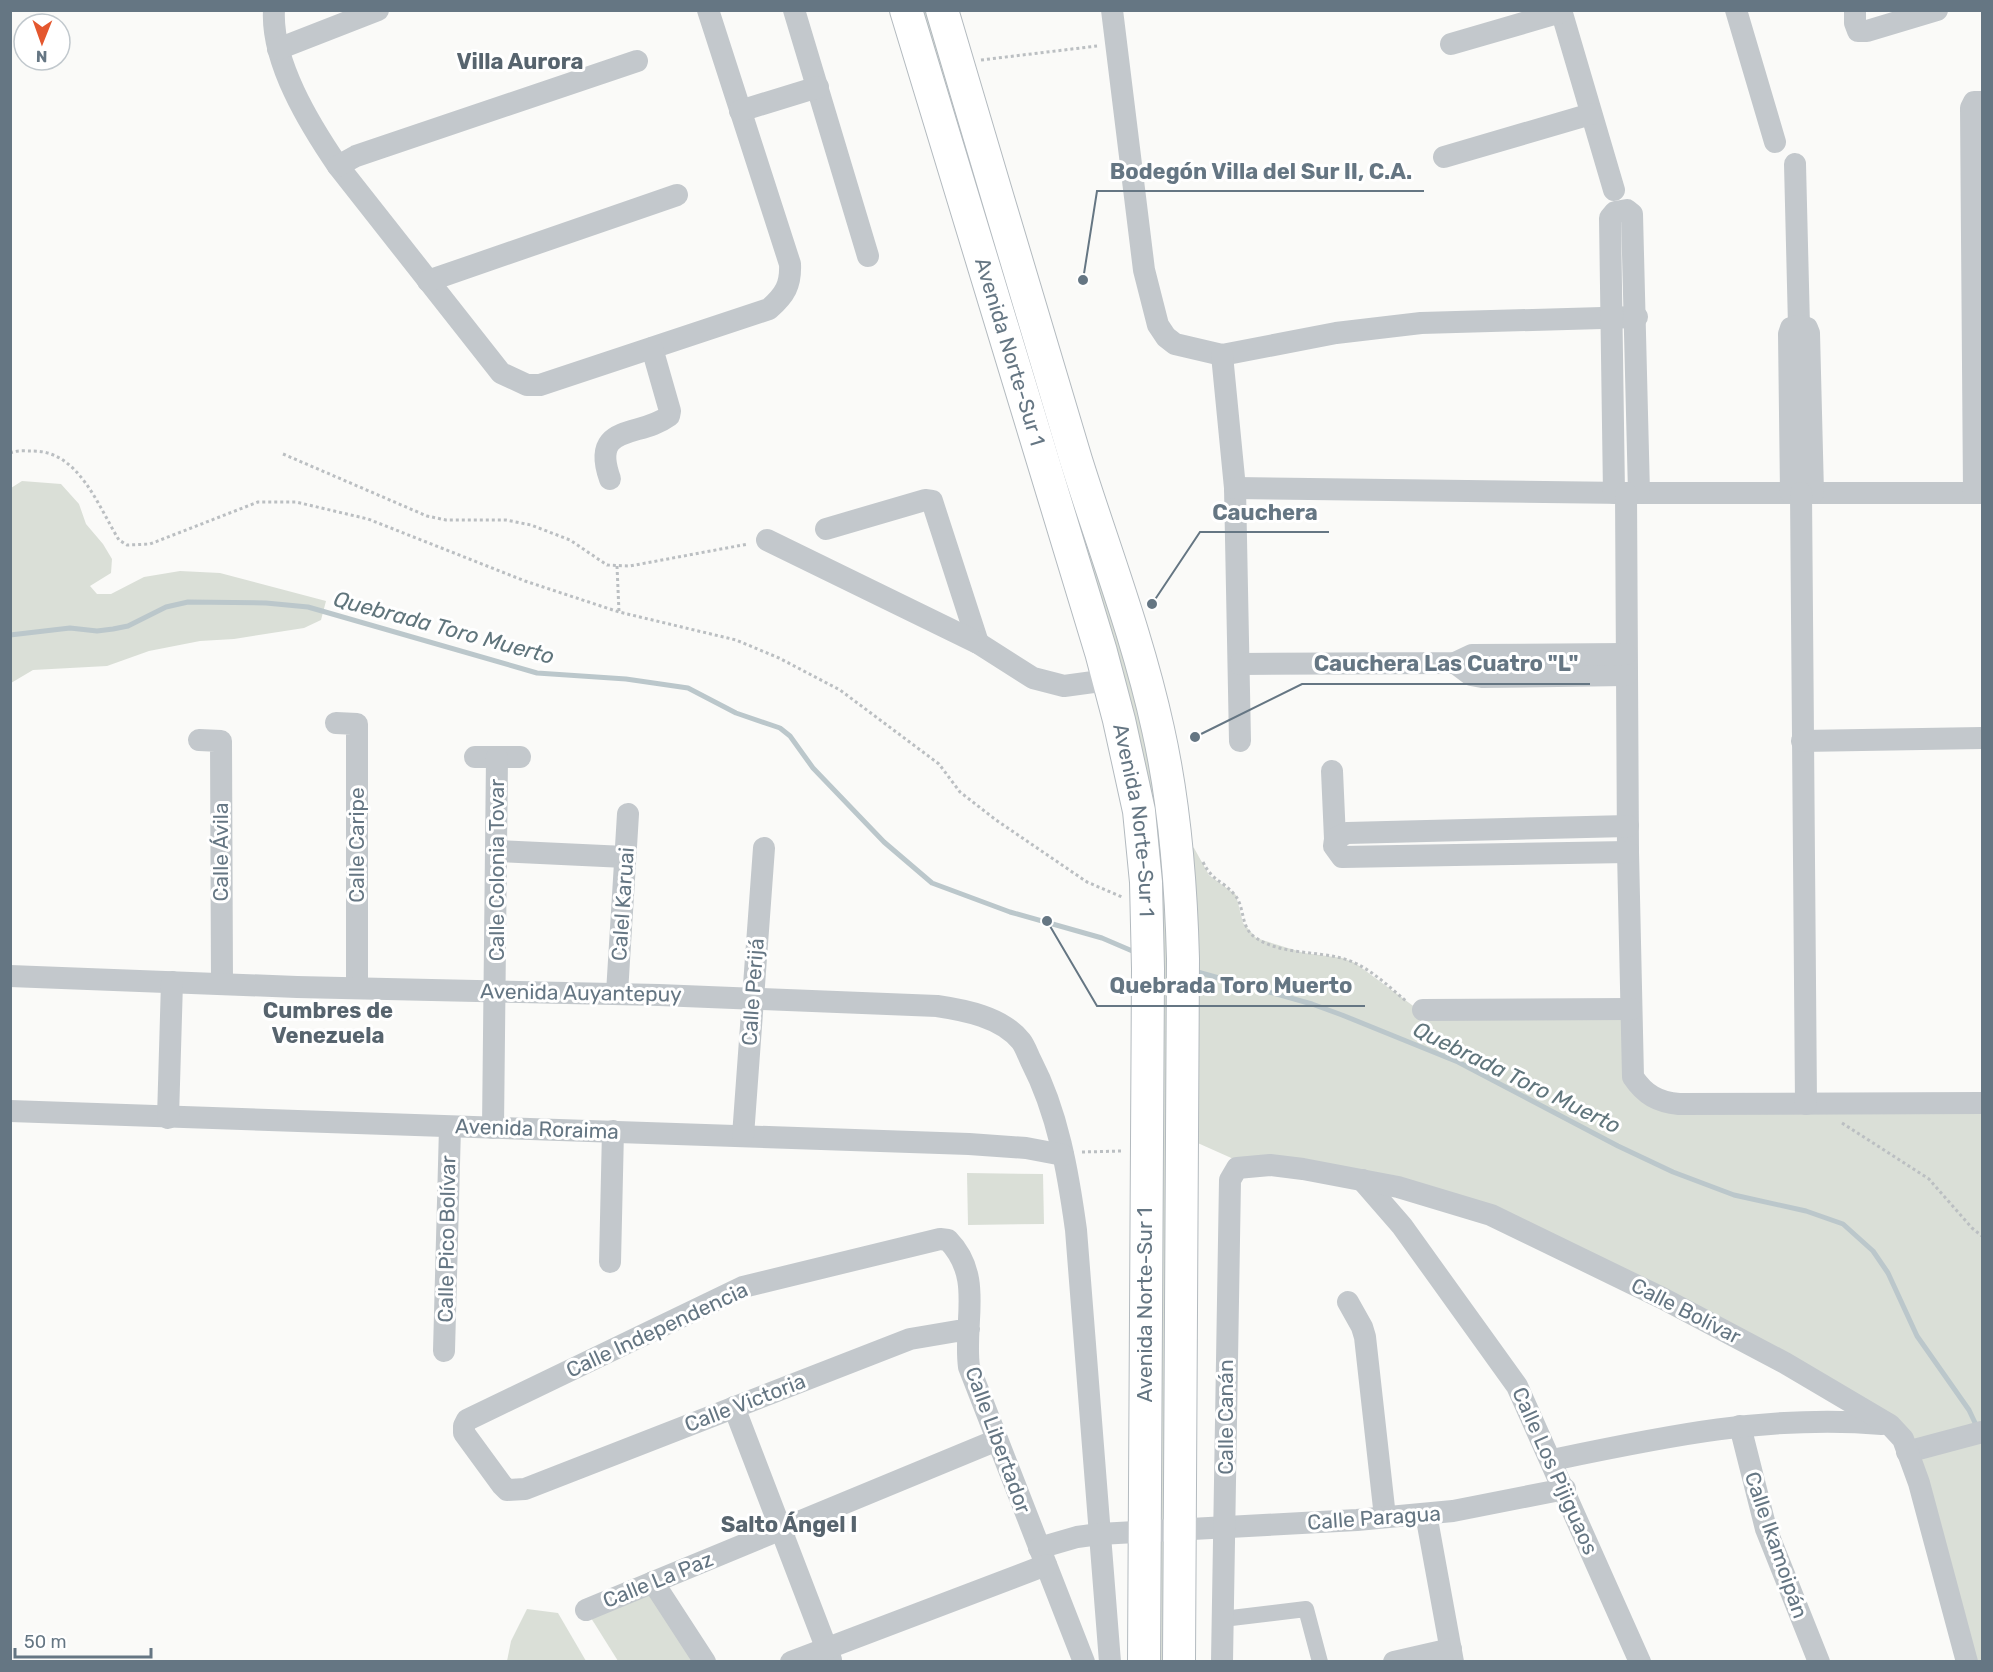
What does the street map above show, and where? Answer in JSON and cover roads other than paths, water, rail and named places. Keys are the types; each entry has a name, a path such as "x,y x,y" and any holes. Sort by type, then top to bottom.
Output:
{"main road":[{"name":"Avenida Norte-Sur 1","path":"906,10 1108,680 1139,811 1147,911 1144,1662"},
{"name":"Avenida Norte-Sur 1","path":"942,10 1076,459 1138,651 1158,728 1177,842 1182,920 1183,1008 1179,1662"}],"street":[{"path":"274,10 274,32 278,49 303,110 338,166 501,373 527,385 540,385 769,309 783,298 789,286 790,264 708,10"},
{"path":"278,49 378,10"},
{"path":"794,10 868,256"},
{"path":"1112,10 1144,270 1158,325 1166,337 1175,344 1222,355 1335,333 1410,324 1637,317"},
{"path":"1736,10 1775,142"},
{"path":"1855,10 1858,31 1867,32 1936,10"},
{"path":"1451,44 1561,11 1614,190"},
{"path":"338,166 356,156 637,61"},
{"path":"740,111 818,87"},
{"path":"1235,488 1626,493 1978,493 1977,266 1971,108 1974,102 1983,102"},
{"path":"1444,157 1591,114"},
{"path":"1796,164 1799,326 1807,328 1809,333 1802,493 1802,741 1810,1104"},
{"path":"428,281 677,195"},
{"path":"1626,493 1612,317 1610,218 1615,212 1627,210 1632,214 1637,317 1626,493 1628,852 1633,1077 1641,1090 1654,1099 1679,1104 1983,1103"},
{"path":"610,479 604,463 605,450 613,438 669,416 670,411 652,348"},
{"path":"1222,355 1235,488 1240,741"},
{"path":"826,529 925,500 932,501 978,643"},
{"path":"767,540 978,643 1033,678 1052,685 1079,685 1108,680"},
{"path":"1240,664 1455,663 1471,675 1482,677 1626,665"},
{"name":"Calle Caripe","path":"336,723 357,724 357,988"},
{"path":"1802,741 1983,738"},
{"name":"Calle Ávila","path":"199,740 221,741 222,984"},
{"name":"Calle Colonia Tovar","path":"493,1128 497,850 486,757 520,757"},
{"path":"1332,771 1336,852 1342,857 1628,852"},
{"name":"Calel Karuai","path":"617,993 628,814"},
{"path":"1335,838 1347,833 1628,826"},
{"path":"1489,829 1490,854"},
{"name":"Calle Perijá","path":"743,1136 764,848"},
{"path":"497,850 626,857"},
{"name":"Avenida Auyantepuy","path":"10,976 753,998 937,1006 963,1010 986,1018 1021,1040 1050,1104 1064,1155 1076,1230 1110,1662"},
{"path":"168,1118 172,982"},
{"path":"1423,1010 1630,1009"},
{"name":"Avenida Roraima","path":"10,1110 168,1118 969,1144 1026,1148 1064,1155"},
{"name":"Calle Pico Bolívar","path":"444,1351 450,1126"},
{"path":"610,1262 614,1131"},
{"name":"Calle Bolívar","path":"1232,1172 1247,1165 1270,1165 1362,1180 1465,1206 1531,1233 1785,1363 1890,1425 1903,1439 1919,1483 1967,1662"},
{"name":"Calle Canán","path":"1222,1662 1226,1528 1226,1362 1232,1172"},
{"name":"Calle Los Pijiguaos","path":"1362,1180 1402,1226 1507,1369 1528,1405 1640,1662"},
{"name":"Calle Libertador","path":"924,1243 948,1240 957,1249 969,1278 972,1293 967,1347 969,1366 1084,1661"},
{"name":"Calle Independencia","path":"525,1489 507,1490 502,1485 464,1433 464,1426 468,1420 743,1287 924,1243"},
{"path":"1347,1302 1362,1327 1365,1337 1385,1517"},
{"name":"Calle Victoria","path":"525,1489 910,1339 969,1329"},
{"path":"734,1407 829,1655"},
{"path":"1552,1460 1698,1430 1821,1422 1890,1425"},
{"name":"Calle Ikamoipán","path":"1740,1426 1766,1530 1819,1662"},
{"path":"1907,1452 1972,1435"},
{"name":"Calle La Paz","path":"586,1610 997,1440"},
{"name":"Calle Paragua","path":"791,1662 829,1655 1042,1556 1077,1537 1426,1514 1493,1505 1565,1489"},
{"path":"1394,1662 1452,1655 1426,1514"},
{"path":"652,1582 705,1662"},
{"path":"1223,1619 1306,1609 1320,1662"}],"waterway":[{"name":"Quebrada Toro Muerto","path":"10,635 70,628 97,631 113,629 128,626 166,607 188,602 266,603 308,607 537,673 626,679 688,688 736,713 780,728 790,736 813,768 884,842 932,883 1010,912 1102,938 1137,953"},
{"name":"Quebrada Toro Muerto","path":"1194,971 1312,1004 1458,1062 1618,1146 1673,1172 1734,1195 1806,1211 1843,1224 1873,1251 1888,1273 1917,1336 1969,1410 1977,1427"}],"place":[{"name":"Bodegón Villa del Sur II, C.A.","path":"1083,280"},
{"name":"Cauchera","path":"1152,604"},
{"name":"Cauchera Las Cuatro \"L\"","path":"1195,737"},
{"name":"Quebrada Toro Muerto","path":"1047,921"}],"district":[{"name":"Villa Aurora","path":"520,61"},
{"name":"Cumbres de Venezuela","path":"328,1022"},
{"name":"Salto Ángel I","path":"789,1524"}]}
